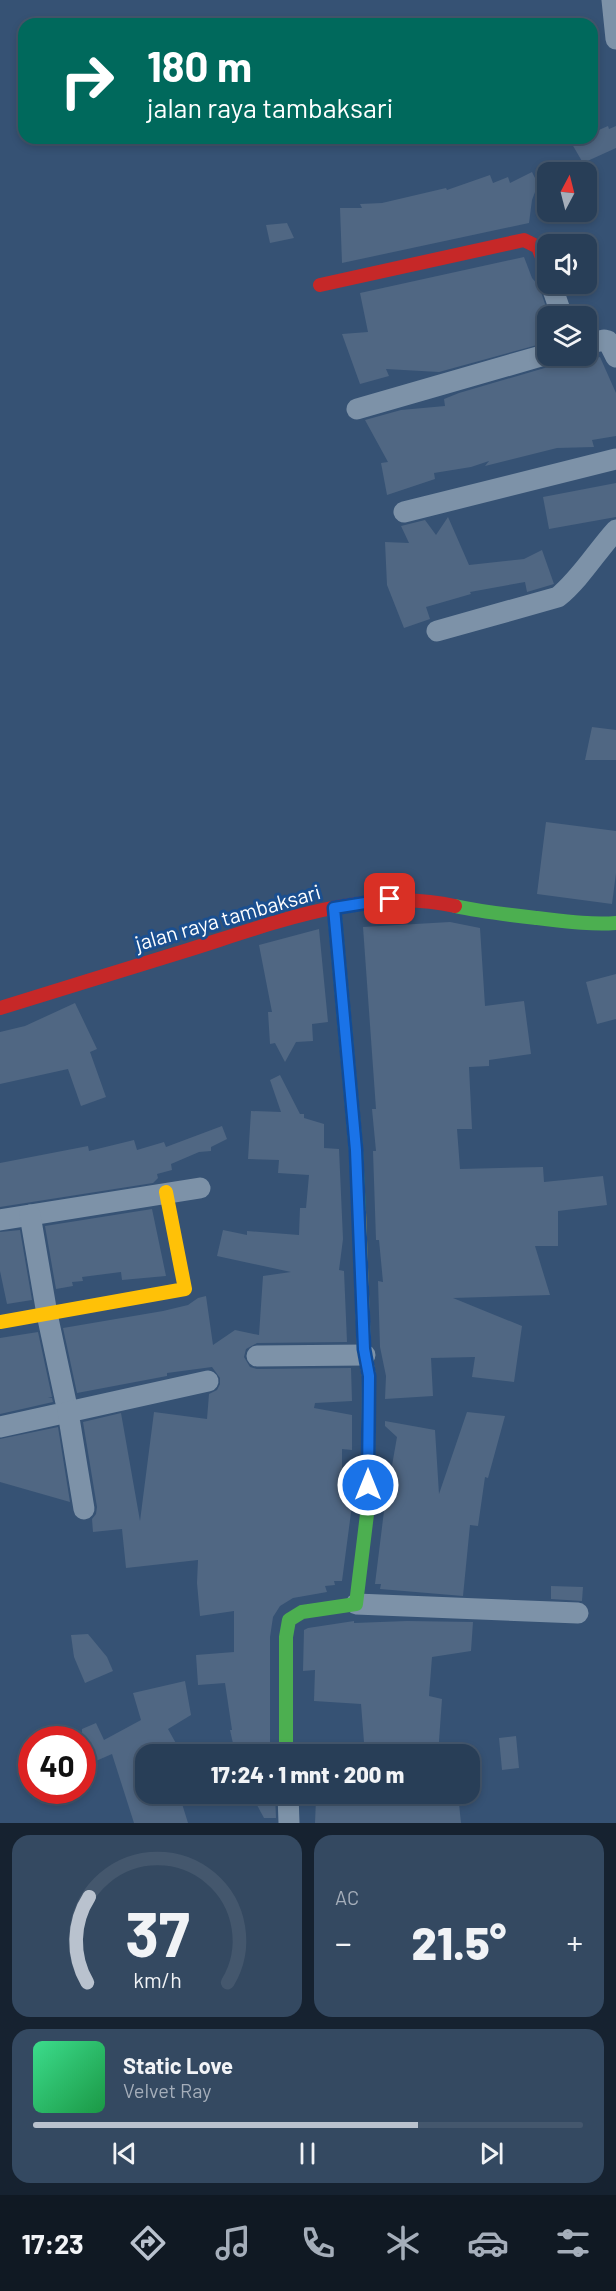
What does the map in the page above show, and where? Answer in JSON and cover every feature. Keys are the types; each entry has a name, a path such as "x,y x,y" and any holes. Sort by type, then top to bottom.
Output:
{"street":[{"path":"612,0 616,39"},
{"path":"320,285 524,240 533,241 537,246"},
{"path":"597,342 608,341 616,357"},
{"path":"357,409 537,357"},
{"path":"404,512 616,459"},
{"path":"437,631 558,597 571,586 599,548 616,530"},
{"name":"jalan raya tambaksari","path":"0,1008 261,927 334,908 390,899 422,900 477,911 547,919 599,924 616,923"},
{"path":"334,908 355,1139 365,1355 369,1376 368,1506 356,1604"},
{"path":"0,1220 200,1188"},
{"path":"0,1322 185,1289 166,1192"},
{"path":"30,1215 84,1509"},
{"path":"257,1356 365,1355"},
{"path":"0,1426 208,1381"},
{"path":"286,1744 286,1637 289,1620 302,1612 356,1604 578,1613"},
{"path":"288,1804 289,1823"}],"building":[{"path":"608,126 609,129 616,126 616,148 585,162 582,162 572,144 598,144 598,130"},
{"path":"532,172 537,182 529,223 342,263 340,208 362,208 360,204 382,203 446,188 447,190 490,175 493,183 508,177 510,183"},
{"path":"287,223 294,238 270,243 266,225"},
{"path":"524,257 532,278 537,284 537,294 542,294 546,306 537,306 537,345 439,372 386,369 389,376 360,384 342,334 368,332 360,293"},
{"path":"600,357 616,393 616,436 592,440 594,447 557,448 485,466 489,461 471,467 434,473 435,479 387,495 381,463 388,462 365,420 401,410 445,406 444,399 459,393 548,367 597,366 597,358"},
{"path":"616,483 616,517 549,529 543,497"},
{"path":"448,517 469,565 524,559 542,550 554,584 527,592 525,582 470,592 471,594 426,607 430,619 404,628 387,585 385,542 409,543 401,526 425,520 436,535"},
{"path":"592,727 616,730 616,760 585,760"},
{"path":"546,822 616,831 616,873 612,904 537,894"},
{"path":"450,922 480,928 485,1006 524,1001 531,1054 489,1060 489,1066 469,1067 472,1129 457,1129 460,1169 543,1167 544,1182 603,1176 607,1205 558,1211 558,1246 535,1246 550,1295 453,1298 522,1326 514,1382 472,1377 475,1357 431,1358 433,1396 385,1399 386,1376 380,1347 378,1281 383,1282 379,1240 376,1240 373,1151 376,1151 372,1109 376,1109 363,927"},
{"path":"319,929 328,1022 312,1024 313,1041 296,1042 285,1062 275,1043 270,1044 268,1012 272,1012 259,945"},
{"path":"616,974 616,1019 597,1024 586,982"},
{"path":"75,1003 97,1049 90,1052 106,1097 81,1106 68,1069 0,1084 0,1032 25,1026"},
{"path":"280,1075 300,1114 304,1114 304,1118 324,1124 324,1148 339,1149 343,1239 339,1270 344,1271 347,1342 257,1343 246,1349 244,1357 250,1367 257,1369 351,1368 352,1401 315,1403 314,1408 352,1415 352,1450 342,1449 342,1488 352,1488 352,1505 342,1581 334,1581 335,1585 325,1586 327,1592 293,1598 280,1606 273,1617 270,1637 270,1744 233,1744 225,1683 198,1685 196,1655 234,1652 234,1611 200,1616 197,1583 198,1560 126,1568 122,1529 93,1532 92,1519 97,1507 83,1422 121,1413 140,1521 154,1412 207,1419 209,1394 217,1390 220,1378 212,1367 167,1373 167,1376 77,1393 63,1328 163,1311 188,1305 206,1296 213,1345 235,1330 259,1335 263,1276 291,1272 217,1256 223,1230 247,1235 247,1231 299,1235 300,1208 306,1208 309,1175 278,1173 279,1160 248,1159 251,1111 281,1112 270,1080"},
{"path":"222,1126 227,1139 211,1147 211,1151 199,1152 171,1164 172,1170 157,1174 158,1178 153,1183 0,1207 0,1163 88,1146 89,1151 134,1140 137,1150 164,1142 166,1147"},
{"path":"152,1209 166,1276 122,1280 121,1272 82,1277 83,1281 72,1282 73,1286 56,1289 45,1226"},
{"path":"20,1230 32,1300 7,1304 0,1271 0,1232"},
{"path":"38,1332 52,1397 48,1398 52,1398 53,1402 0,1414 0,1338"},
{"path":"467,1412 505,1416 488,1478 485,1477 478,1526 470,1525 463,1596 380,1589 381,1584 375,1584 384,1511 397,1437 385,1426 385,1421 435,1430 439,1494"},
{"path":"58,1427 70,1502 0,1482 0,1439"},
{"path":"551,1586 583,1587 582,1601 551,1599"},
{"path":"354,1621 354,1623 473,1622 471,1651 432,1657 429,1696 442,1699 439,1744 364,1744 361,1704 314,1701 315,1670 303,1671 304,1630"},
{"path":"88,1634 107,1657 113,1671 85,1683 74,1657 71,1635"},
{"path":"185,1681 191,1715 168,1729 176,1744 135,1744 135,1804 182,1804 188,1823 134,1823 112,1754 96,1761 96,1726 89,1726 96,1723 104,1740 141,1720 133,1693"},
{"path":"516,1736 519,1768 502,1770 499,1738"},
{"path":"256,1804 275,1804 276,1818 264,1818"},
{"path":"316,1804 459,1804 461,1823 315,1823"}],"traffic: fast":[{"path":"455,906 567,921 616,923"},
{"path":"334,908 356,1150 359,1212"},
{"path":"286,1744 286,1637 289,1620 302,1612 356,1604 368,1506 368,1462"}],"traffic: slow":[{"path":"0,1322 185,1289 166,1192"},
{"path":"359,1212 364,1349 369,1376 368,1462"}],"traffic: jam":[{"path":"320,285 524,240 537,246"},
{"path":"0,1008 252,929 320,911 354,904 388,901 422,901 455,906"}],"route":[{"path":"368,1485 369,1376 364,1349 356,1150 350,1062 334,908 390,899"}]}
